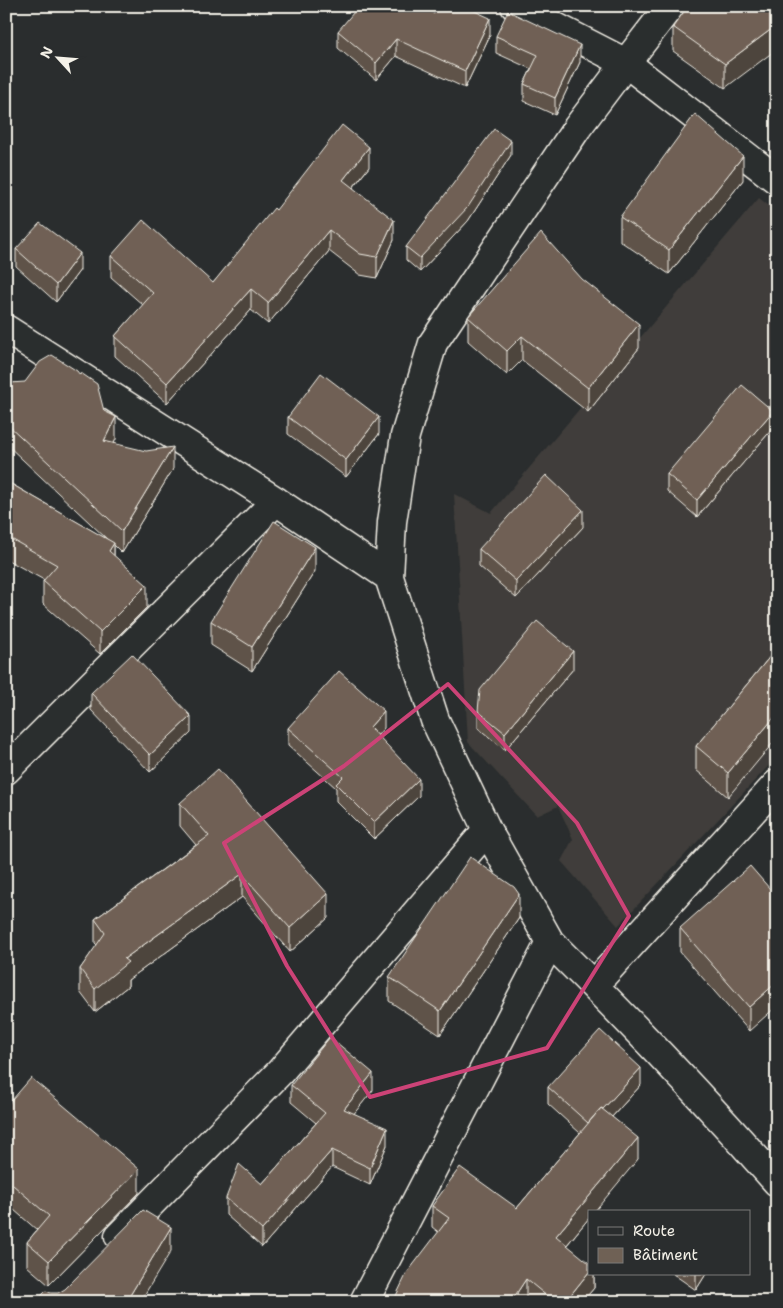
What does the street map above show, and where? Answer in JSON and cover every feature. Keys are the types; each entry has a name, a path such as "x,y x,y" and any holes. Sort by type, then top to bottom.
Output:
{"street":[{"path":"515,6 626,63 777,180"},
{"path":"670,6 577,128 433,343 405,436 392,522 389,577 435,720 487,830 550,942 594,985 744,1144 777,1182"},
{"path":"6,329 276,501 389,577"},
{"path":"6,770 276,501"},
{"path":"594,985 777,784"},
{"path":"102,1253 280,1072 487,830"},
{"path":"364,1302 550,942"}],"highlighted area":[{"path":"448,684 577,823 629,916 547,1048 370,1097 287,966 224,843 344,766"}],"shaded area":[{"path":"759,198 777,212 777,757 618,926 561,861 573,839 558,806 537,816 468,742 454,494 491,513"}],"building":[{"path":"359,6 424,6 434,14 437,6 464,6 490,18 465,71 396,39 376,63 338,31"},
{"path":"688,6 777,6 777,25 725,64 673,27"},
{"path":"508,11 580,45 555,98 524,84 538,55 496,36"},
{"path":"695,114 743,156 669,250 620,217"},
{"path":"342,125 369,147 343,180 394,220 377,257 360,254 329,230 268,303 251,289 167,383 115,336 153,293 111,256 143,220 213,283 274,208 276,210"},
{"path":"494,129 511,141 468,207 420,258 406,247"},
{"path":"40,223 80,253 56,285 16,249"},
{"path":"541,233 582,279 639,324 588,388 522,336 507,351 468,317"},
{"path":"52,355 77,371 80,375 81,373 97,384 104,411 116,417 104,441 146,451 173,447 122,531 6,423 10,383 25,382 40,362"},
{"path":"321,373 379,417 346,460 288,417"},
{"path":"742,385 773,411 697,500 667,474"},
{"path":"546,475 583,510 516,581 479,549"},
{"path":"6,481 114,543 109,551 147,585 100,632 43,581 57,565 6,536"},
{"path":"274,521 315,547 252,647 211,621"},
{"path":"537,621 573,651 505,733 478,711 480,690"},
{"path":"777,648 777,714 728,773 696,746"},
{"path":"132,654 191,716 150,755 91,693"},
{"path":"339,671 384,711 370,727 419,779 374,822 336,784 343,777 288,728"},
{"path":"218,769 328,894 290,928 242,874 124,959 128,962 95,989 80,969 105,933 95,919 209,836 180,803"},
{"path":"470,857 514,887 519,894 440,1011 389,977"},
{"path":"750,866 777,897 777,982 749,1007 680,928"},
{"path":"600,1030 641,1068 588,1123 548,1087"},
{"path":"330,1037 373,1073 344,1109 387,1128 370,1168 332,1150 262,1230 226,1198 239,1164 262,1184 325,1113 291,1085"},
{"path":"31,1078 139,1169 49,1261 27,1242 49,1216 6,1179 6,1107"},
{"path":"601,1108 638,1138 556,1236 588,1262 588,1273 565,1302 554,1302 526,1279 511,1302 393,1302 407,1273 449,1218 432,1206 460,1167 517,1208"},
{"path":"143,1210 171,1227 126,1302 35,1302 46,1291 58,1293 65,1289"}]}
